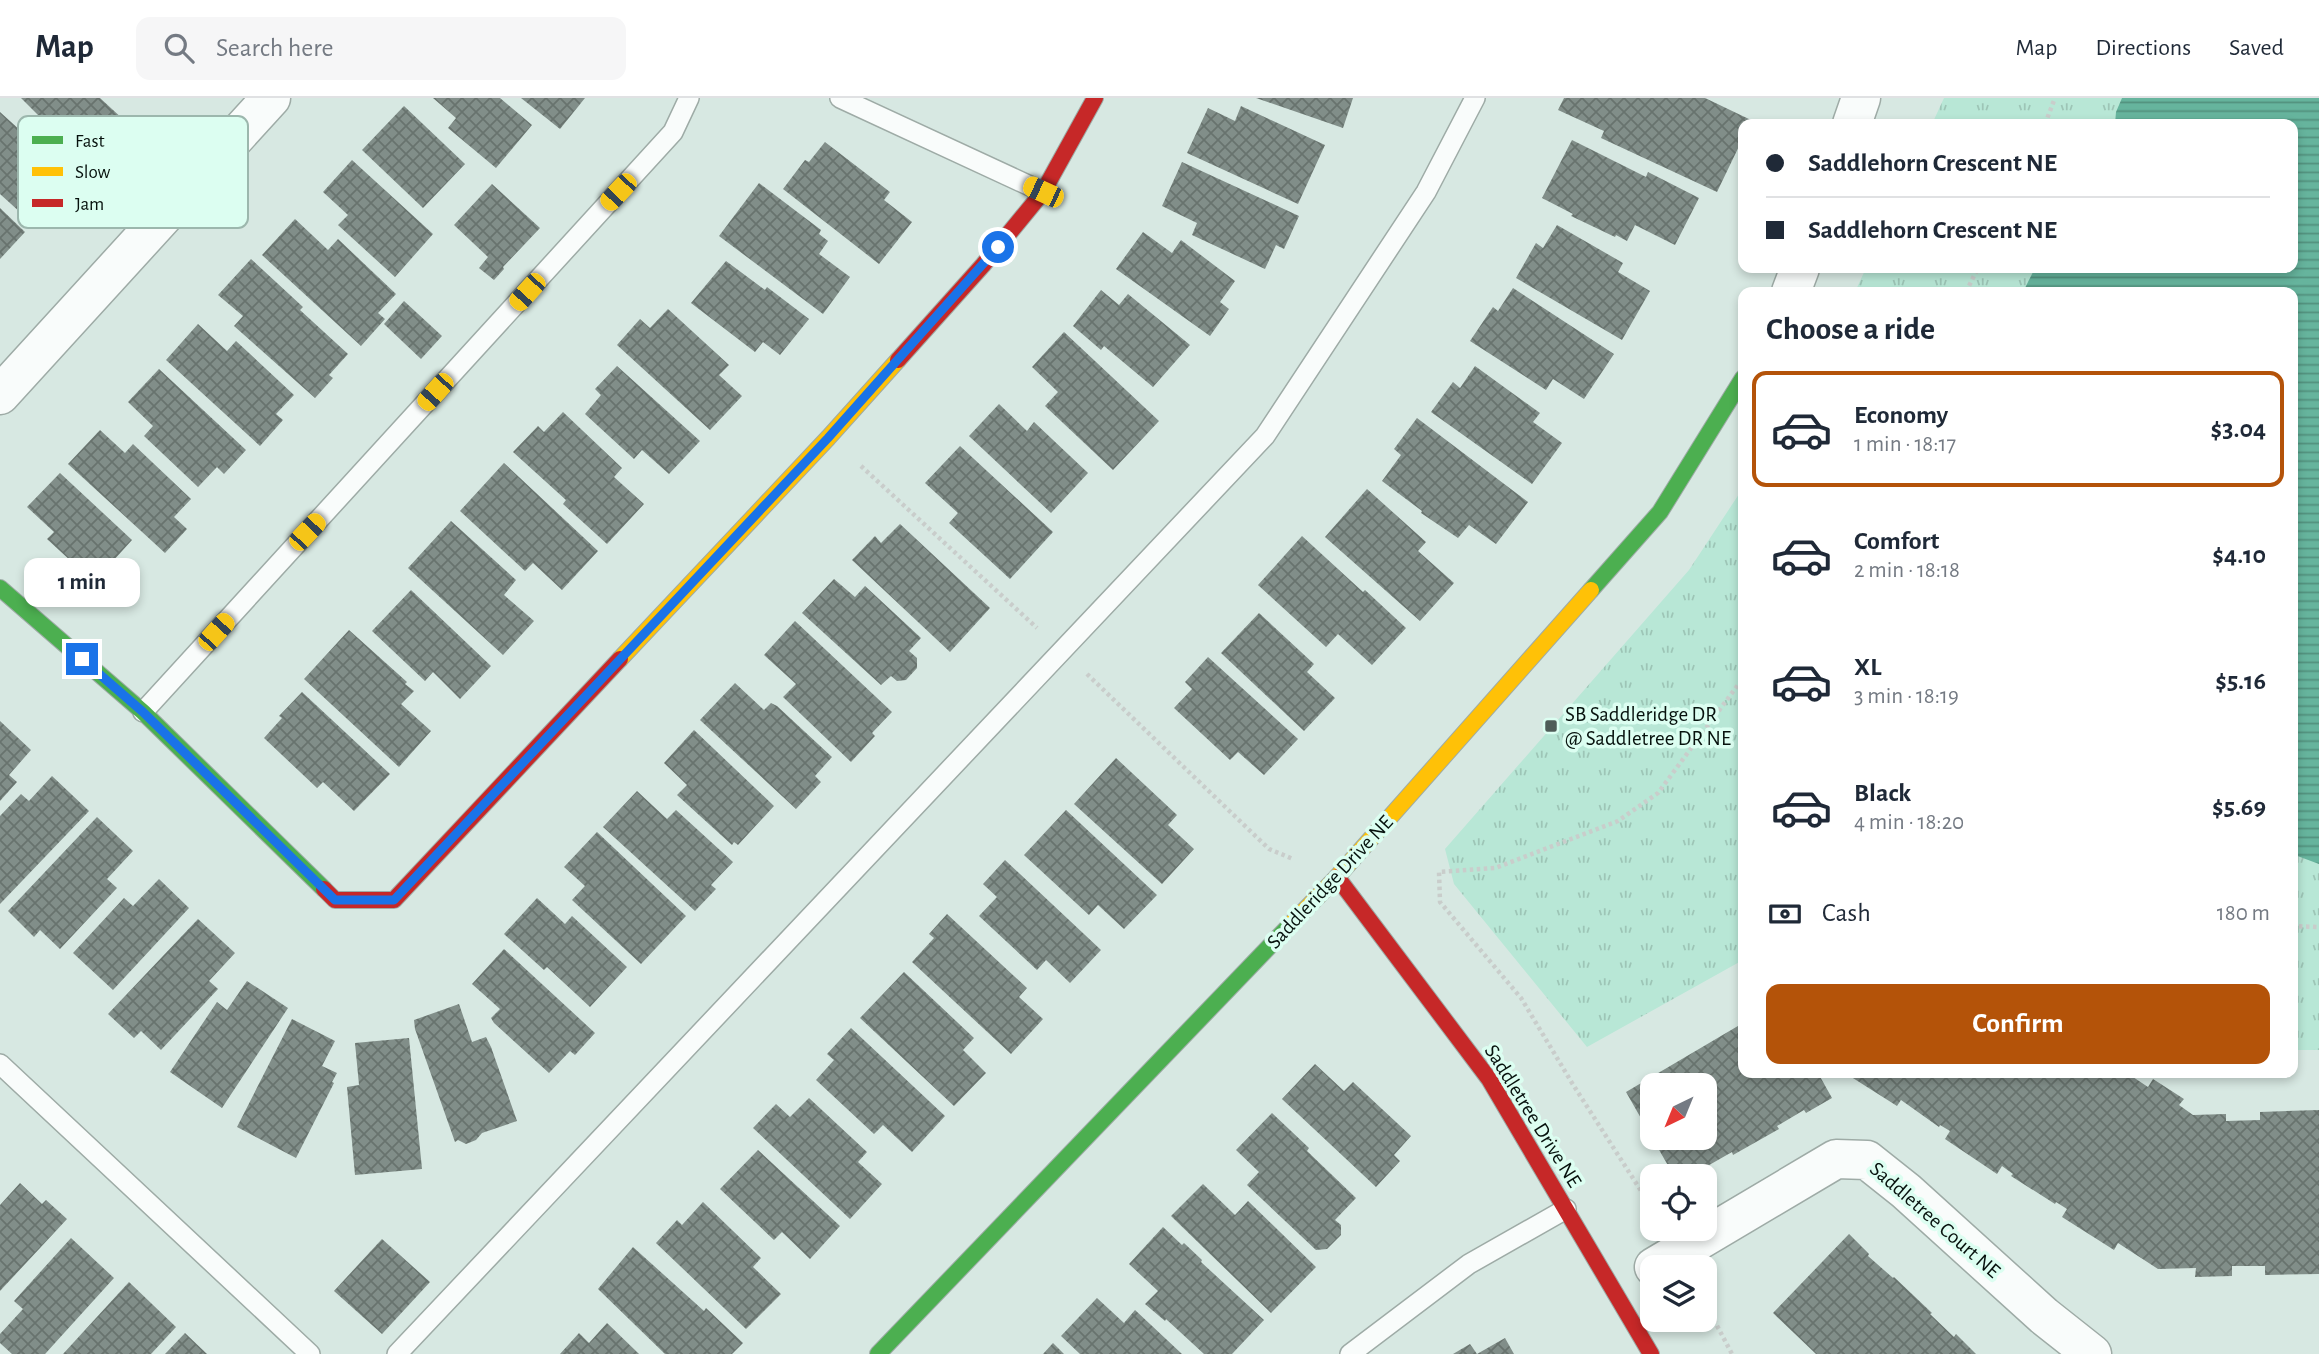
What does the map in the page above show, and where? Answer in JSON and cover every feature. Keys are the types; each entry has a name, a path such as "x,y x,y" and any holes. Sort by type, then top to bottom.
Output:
{"street":[{"path":"248,123 271,98"},
{"path":"0,589 143,712 335,900 394,900 828,438 983,265 1043,192 1095,98"},
{"path":"1854,119 1861,98"},
{"path":"0,395 152,228"},
{"name":"Saddleridge Drive NE","path":"878,1354 1337,877 1660,512 1738,386"},
{"name":"Saddletree Drive NE","path":"1337,877 1489,1079 1651,1354"},
{"name":"Saddletree Court NE","path":"1675,1255 1836,1159 1867,1160 1906,1191 2044,1316 2092,1354"},
{"name":"Saddletree Court NE","path":"1613,1291 1640,1275"}],"lane":[{"path":"143,712 673,132 689,98"},
{"path":"840,98 1043,192"},
{"path":"397,1354 1265,436 1426,192 1475,98"},
{"path":"0,1064 310,1354"},
{"path":"1350,1354 1469,1264 1566,1209"}],"path":[{"path":"2047,119 2055,98"},
{"path":"1640,1189 1521,998 1440,902 1439,872 1495,868 1618,821 1658,793 1738,685"},
{"path":"2298,926 2319,927"},
{"path":"1717,1326 1732,1354"}],"green space":[{"path":"1944,98 2319,98 2319,1050 2298,1050 2298,287 1857,287 1864,273 2298,273 2298,119 1934,119"},
{"path":"1738,496 1738,963 1587,1047 1454,884 1445,849 1689,570"}],"shaded area":[{"path":"2122,98 2319,98 2319,864 2298,856 2298,287 2026,287 2032,273 2298,273 2298,119 2115,119"}],"building":[{"path":"21,98 100,98 120,116 39,116"},
{"path":"433,98 500,98 532,125 496,168 448,128 456,118"},
{"path":"521,98 585,98 560,129"},
{"path":"1256,98 1353,98 1343,128"},
{"path":"1564,98 1705,98 1749,119 1738,119 1738,148 1717,192 1601,138 1604,131 1558,110"},
{"path":"404,106 465,164 423,208 362,150"},
{"path":"1241,106 1325,145 1298,204 1187,153 1208,108 1235,121"},
{"path":"0,112 18,128 18,210 0,194"},
{"path":"1572,140 1646,177 1648,172 1699,198 1675,245 1635,225 1627,241 1616,235 1615,237 1571,216 1573,214 1542,198"},
{"path":"825,142 890,192 884,200 912,222 879,264 783,189 805,160 809,162"},
{"path":"352,160 433,234 395,277 338,225 348,215 323,192"},
{"path":"1182,162 1299,216 1284,249 1276,245 1265,269 1192,235 1197,223 1162,206"},
{"path":"759,183 821,230 819,234 828,241 819,254 850,277 823,314 719,236"},
{"path":"492,184 540,228 494,280 479,268 488,257 454,225"},
{"path":"0,208 25,232 0,259"},
{"path":"295,219 328,250 338,239 396,294 378,313 385,319 361,346 262,255"},
{"path":"1557,225 1623,263 1618,272 1650,291 1622,340 1516,278 1536,243 1543,248"},
{"path":"1143,232 1172,253 1181,240 1235,281 1220,302 1229,309 1210,336 1116,269"},
{"path":"251,259 303,307 300,310 348,354 329,375 333,378 315,398 234,326 243,316 218,295"},
{"path":"726,261 765,290 767,287 809,319 780,355 763,342 755,352 691,303"},
{"path":"1513,288 1614,354 1584,399 1553,379 1546,390 1470,341 1493,307 1498,311"},
{"path":"1101,290 1119,305 1128,294 1190,345 1153,387 1104,346 1101,350 1073,326"},
{"path":"404,301 442,336 421,359 384,324"},
{"path":"668,309 729,365 719,375 742,396 710,430 617,345 640,319 650,328"},
{"path":"198,324 227,351 236,341 294,395 276,414 283,420 260,446 166,360"},
{"path":"1064,332 1159,421 1113,470 1045,406 1058,392 1032,367"},
{"path":"617,366 700,441 669,474 642,450 634,459 585,414 601,395 595,389"},
{"path":"1475,366 1540,413 1533,422 1562,443 1532,484 1431,412 1453,382 1460,388"},
{"path":"159,369 246,450 224,474 217,467 198,487 144,436 153,426 128,402"},
{"path":"999,404 1027,431 1034,422 1088,473 1051,513 969,436"},
{"path":"563,412 622,468 614,477 644,504 607,544 563,504 566,500 513,452 538,426 544,432"},
{"path":"1417,418 1528,502 1496,544 1469,525 1458,538 1421,513 1422,511 1382,481 1401,455 1394,449"},
{"path":"100,430 125,453 133,444 191,499 174,517 187,529 165,553 68,464"},
{"path":"960,446 1053,532 1010,579 949,523 958,513 925,483"},
{"path":"504,463 598,551 562,590 533,563 525,571 460,511"},
{"path":"60,473 132,540 113,561 117,565 98,586 47,539 54,532 27,507"},
{"path":"1367,489 1426,542 1418,551 1454,583 1420,621 1325,537"},
{"path":"451,521 516,580 504,595 534,621 503,655 408,568"},
{"path":"900,524 990,608 950,652 852,560 875,536 881,543"},
{"path":"1302,536 1406,628 1372,665 1338,634 1326,647 1258,585"},
{"path":"834,579 855,597 865,586 921,638 909,651 917,658 917,668 906,680 897,681 891,676 881,685 802,613"},
{"path":"411,590 491,666 460,699 433,672 425,681 372,631"},
{"path":"1259,613 1314,664 1307,672 1335,698 1304,731 1221,653"},
{"path":"795,621 892,712 872,733 875,736 851,762 783,697 796,684 764,655"},
{"path":"349,630 407,682 405,684 414,691 401,704 431,731 399,767 304,679"},
{"path":"1208,657 1298,739 1264,775 1238,752 1230,760 1174,708 1192,689 1185,682"},
{"path":"735,683 764,710 771,703 777,706 832,757 815,776 821,782 796,809 700,720"},
{"path":"302,692 390,774 354,811 323,782 317,788 264,738 282,718 279,716"},
{"path":"0,721 31,750 9,775 17,782 0,801"},
{"path":"694,730 774,806 738,845 734,842 732,845 677,795 687,785 664,763"},
{"path":"1116,758 1177,815 1168,825 1194,849 1162,884 1074,804"},
{"path":"52,776 89,811 0,904 0,816 21,794 29,801"},
{"path":"637,791 667,819 676,810 733,862 711,885 716,889 695,911 603,827"},
{"path":"1066,810 1157,895 1124,929 1098,905 1089,915 1024,855"},
{"path":"97,817 133,851 107,879 117,888 60,949 40,930 34,937 8,911"},
{"path":"597,832 686,916 641,964 572,900 585,886 564,867"},
{"path":"1005,860 1101,950 1070,983 1046,960 1037,970 979,916 997,897 983,884"},
{"path":"159,879 189,908 113,990 73,953 124,898 133,906"},
{"path":"537,898 565,924 572,916 627,967 590,1007 547,967 544,970 504,934"},
{"path":"947,914 1027,988 1019,997 1043,1019 1011,1054 912,962 934,938 929,934"},
{"path":"198,919 235,953 209,981 218,989 161,1050 141,1031 134,1038 108,1014"},
{"path":"504,949 595,1033 575,1055 570,1051 549,1073 494,1023 491,1018 500,1009 472,984"},
{"path":"904,972 974,1038 963,1050 986,1073 954,1106 860,1018"},
{"path":"247,981 288,1008 222,1108 170,1072 217,1002 227,1010"},
{"path":"459,1004 472,1042 486,1037 491,1047 517,1121 482,1133 476,1140 466,1144 458,1140 455,1142 414,1020"},
{"path":"292,1019 335,1041 322,1066 337,1073 296,1158 237,1127"},
{"path":"1738,1026 1738,1078 1821,1078 1832,1098 1806,1113 1804,1110 1777,1126 1779,1129 1733,1155 1732,1152 1711,1164 1667,1164 1659,1150 1717,1150 1717,1073 1658,1073"},
{"path":"851,1028 945,1116 912,1152 883,1125 874,1134 816,1080 834,1060 827,1054"},
{"path":"409,1038 422,1169 355,1175 347,1087 359,1085 355,1043"},
{"path":"1315,1064 1344,1091 1353,1082 1411,1136 1394,1155 1400,1161 1376,1187 1282,1099"},
{"path":"1853,1078 2134,1078 2148,1087 2153,1079 2184,1099 2179,1105 2193,1115 2226,1114 2226,1121 2260,1120 2260,1112 2319,1110 2319,1274 2265,1275 2265,1266 2232,1266 2232,1276 2195,1277 2196,1268 2158,1269 2118,1243 2114,1250 2062,1217 2067,1209 2011,1176 2013,1174 2002,1166 1997,1174 1945,1139 1950,1131 1940,1125 1939,1127 1901,1100 1897,1106"},
{"path":"1640,1084 1640,1117 1626,1092"},
{"path":"809,1098 867,1152 858,1162 882,1184 850,1219 753,1128 776,1104 790,1117"},
{"path":"1272,1113 1356,1198 1335,1220 1341,1225 1341,1235 1327,1249 1316,1250 1247,1185 1259,1172 1236,1150"},
{"path":"758,1150 840,1226 810,1259 782,1232 774,1240 720,1189"},
{"path":"20,1183 42,1204 46,1200 67,1219 0,1291 0,1205"},
{"path":"1203,1184 1235,1215 1248,1201 1316,1267 1271,1313 1171,1216"},
{"path":"703,1202 761,1258 753,1267 781,1294 746,1329 656,1243 677,1220 682,1225"},
{"path":"1163,1227 1182,1245 1184,1243 1264,1320 1232,1354 1204,1354 1166,1319 1165,1321 1145,1304 1158,1291 1129,1264"},
{"path":"1849,1234 1868,1256 1894,1277 1954,1337 1956,1334 1976,1354 1816,1354 1773,1313"},
{"path":"71,1238 114,1278 45,1354 12,1354 0,1343 0,1334 23,1309 14,1301"},
{"path":"382,1239 430,1282 382,1334 334,1291"},
{"path":"633,1247 743,1343 732,1354 665,1354 598,1289"},
{"path":"129,1282 176,1327 151,1354 63,1354"},
{"path":"1097,1298 1124,1323 1135,1310 1182,1354 1080,1354 1061,1336"},
{"path":"607,1323 639,1354 560,1354 579,1333 589,1343"},
{"path":"185,1333 207,1354 165,1354"},
{"path":"1505,1338 1514,1354 1477,1354"},
{"path":"1053,1343 1064,1354 1043,1354"},
{"path":"1470,1344 1477,1354 1453,1354"}],"traffic: fast":[{"path":"1591,590 1660,512 1738,386"},
{"path":"0,588 143,712 324,889"},
{"path":"878,1354 1290,925"}],"traffic: slow":[{"path":"620,659 898,360"},
{"path":"1290,925 1337,877 1591,590"}],"traffic: jam":[{"path":"898,360 983,265 1043,192 1095,98"},
{"path":"324,889 335,900 394,900 620,659"},
{"path":"1337,877 1489,1079 1651,1354"}],"place":[{"name":"SB Saddleridge DR @ Saddletree DR NE","path":"1551,726"}],"route":[{"path":"82,659 143,712 335,900 394,900 828,438 998,247"}]}
